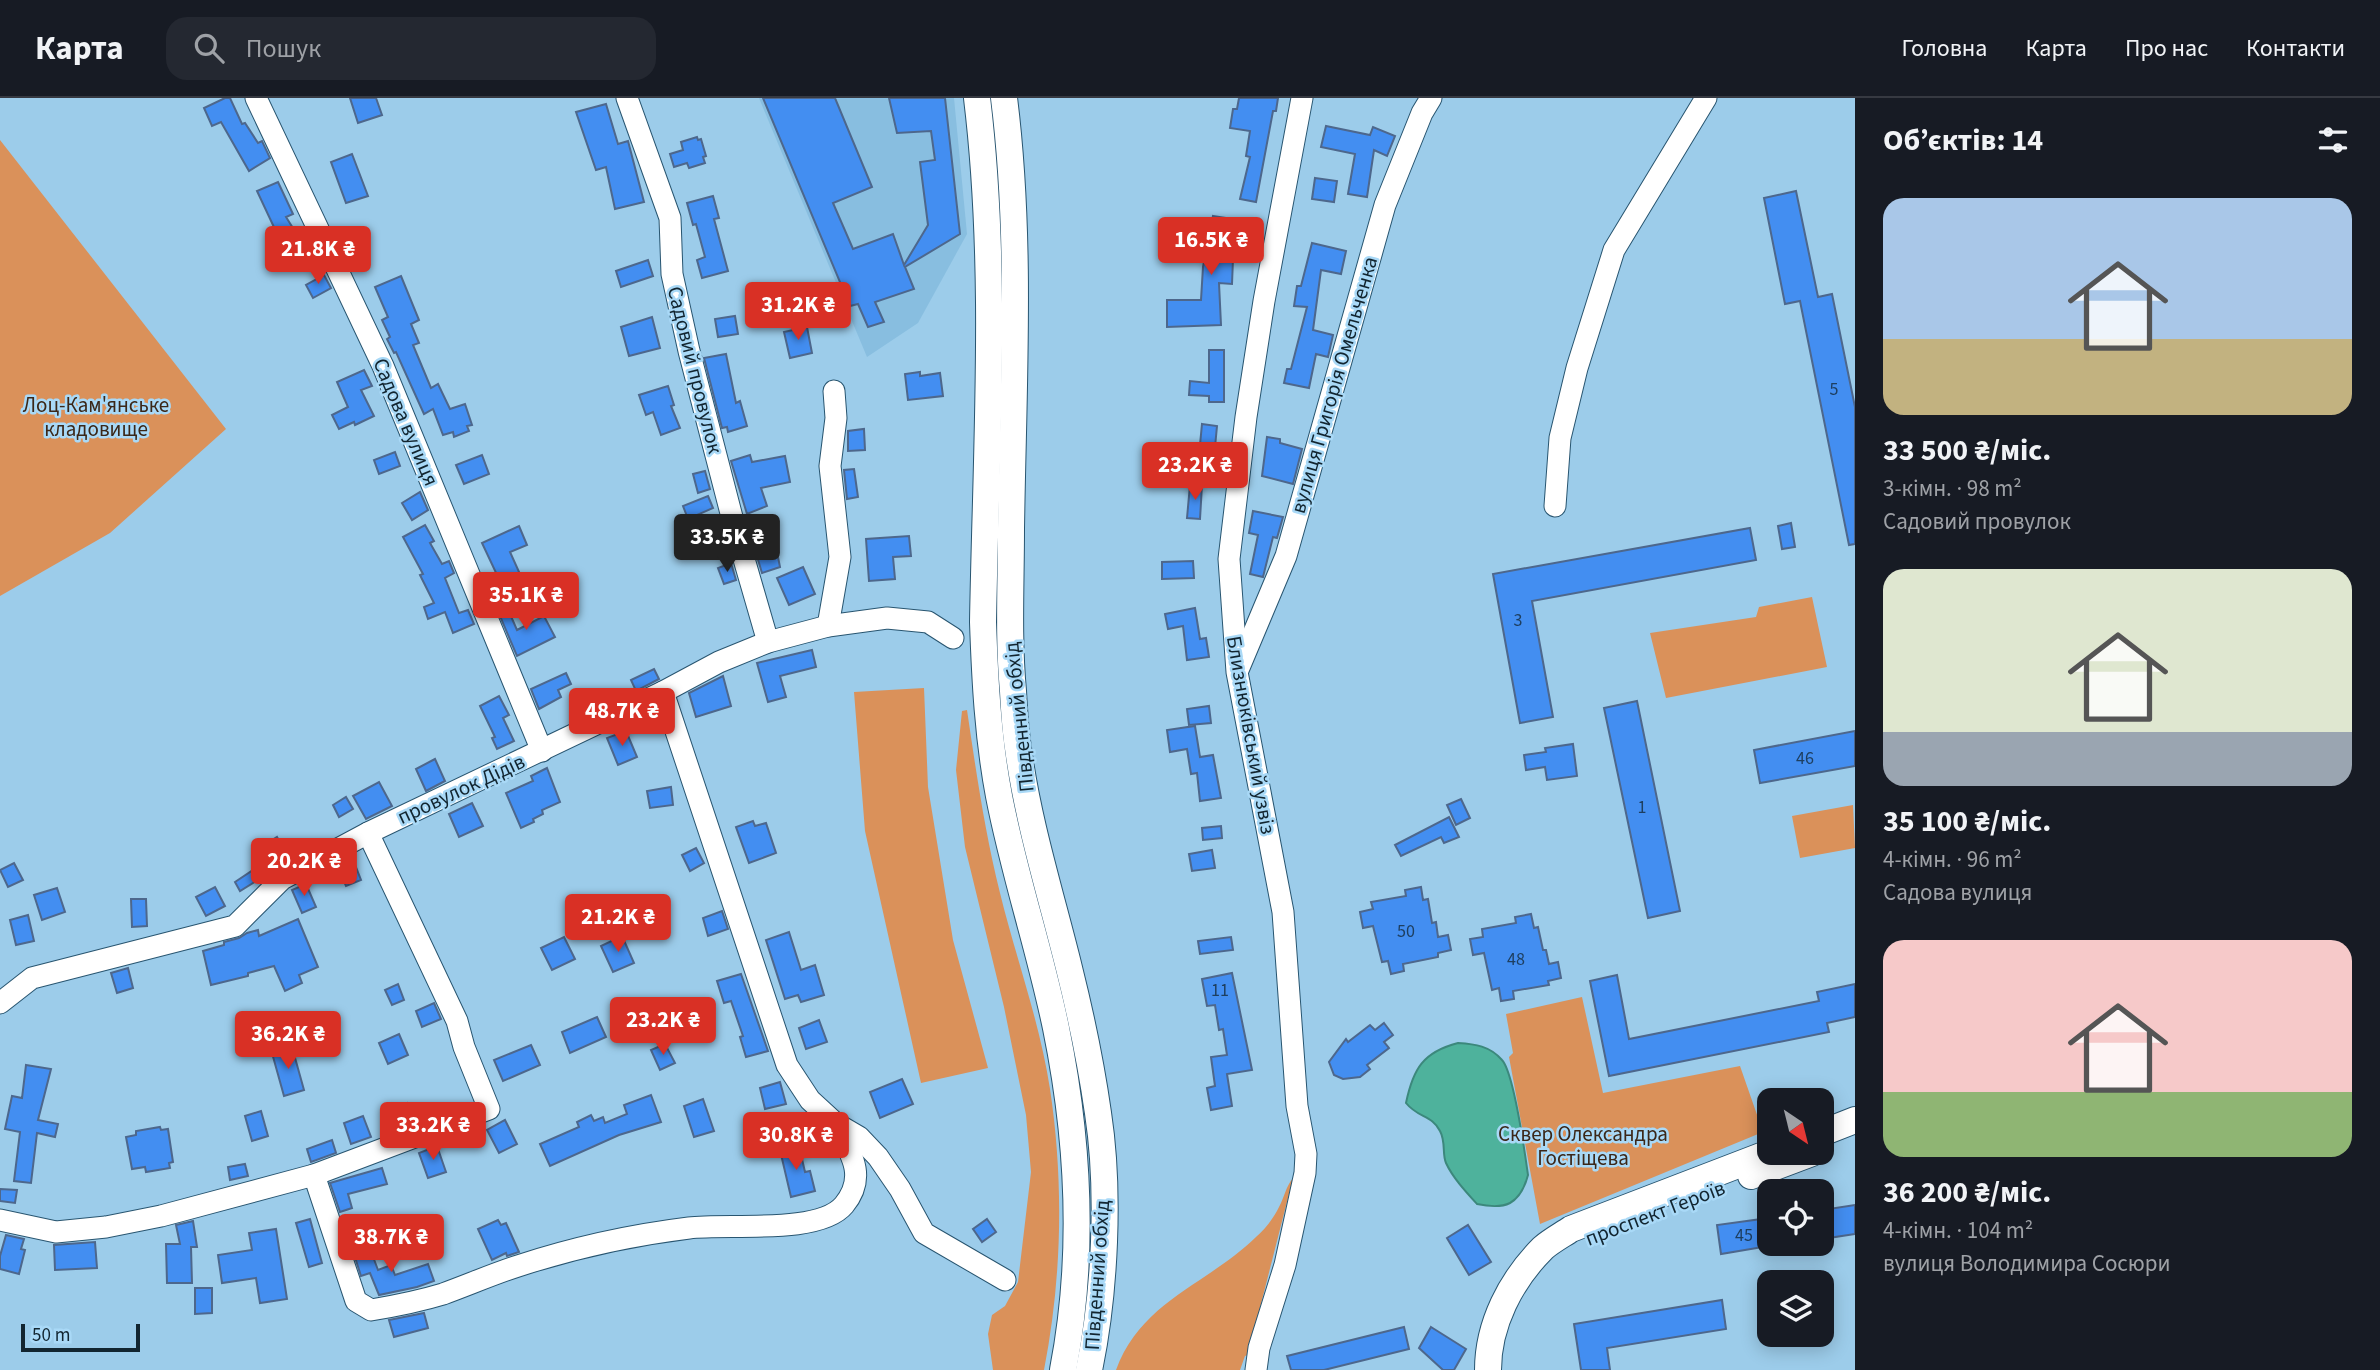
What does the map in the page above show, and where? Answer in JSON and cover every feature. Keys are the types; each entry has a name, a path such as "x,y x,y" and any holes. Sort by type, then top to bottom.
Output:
{"main road":[{"name":"Південний обхід","path":"977,98 984,153 989,275 983,622 985,673 999,793 1014,865 1055,1025 1066,1080 1074,1144 1076,1250 1063,1370"},
{"name":"Південний обхід","path":"1004,98 1011,167 1015,271 1010,621 1012,685 1018,748 1029,812 1069,966 1099,1117 1103,1202 1102,1259 1089,1370"},
{"path":"1834,1128 1855,1120"},
{"path":"1834,1145 1855,1137"},
{"name":"проспект Героїв","path":"1488,1370 1493,1329 1501,1310 1511,1291 1544,1247 1571,1229 1757,1158"},
{"name":"проспект Героїв","path":"1536,1257 1778,1166"}],"street":[{"name":"Садова вулиця","path":"256,98 383,366 542,751"},
{"name":"Садовий провулок","path":"627,98 670,218 672,274 689,351 768,642"},
{"name":"Близнюківський узвіз","path":"1256,1370 1259,1348 1285,1265 1305,1173 1306,1154 1297,1106 1283,912 1237,672 1229,559 1264,301 1302,98"},
{"name":"вулиця Григорія Омельченка","path":"1237,672 1286,556 1385,205 1422,113 1431,98"},
{"path":"1555,506 1560,438 1577,368 1614,250 1706,98"},
{"path":"828,626 840,557 830,466 836,418 834,391"},
{"name":"провулок Дідів","path":"0,1003 32,978 235,926 282,879 369,833 663,692 719,662 768,642 828,626 887,618 928,622 953,638"},
{"path":"663,692 787,1065 810,1100 835,1123 859,1137 878,1157 900,1189 924,1233 1005,1280"},
{"path":"0,1220 56,1233 107,1227 161,1216 314,1175 489,1109 464,1047 457,1021 369,833"},
{"path":"314,1175 356,1301 371,1310 440,1295 519,1266 602,1244 691,1228 801,1224 825,1219 843,1207 856,1184 854,1158 835,1123"}],"shaded area":[{"path":"759,98 954,98 967,234 918,323 867,357"},
{"path":"1458,1043 1476,1045 1492,1052 1502,1060 1511,1080 1528,1175 1521,1193 1510,1203 1496,1206 1477,1204 1446,1163 1443,1139 1437,1126 1406,1103 1416,1071 1428,1057"}],"green space":[{"name":"Лоц-Кам'янcьке кладовище","path":"0,140 226,429 110,533 0,596"},
{"path":"1812,597 1827,667 1666,698 1650,633 1756,617 1759,607"},
{"path":"924,688 928,787 953,940 988,1068 921,1083 865,831 854,692"},
{"path":"967,710 990,848 1046,1064 1050,1089 1058,1159 1059,1230 1058,1265 1044,1370 993,1370 988,1334 992,1315 1005,1306 1018,1282 1031,1172 1026,1115 1004,1007 965,847 956,770 962,711"},
{"path":"1853,805 1855,848 1800,858 1792,816"},
{"name":"Сквер Олександра Гостіщева","path":"1582,997 1603,1093 1740,1066 1757,1115 1757,1134 1540,1224 1509,1057 1513,1053 1506,1014"},
{"path":"1293,1178 1248,1355 1245,1356 1240,1370 1116,1370 1127,1346 1142,1326 1177,1295 1237,1254 1263,1231 1277,1211"}],"building":[{"path":"230,98 242,124 245,123 258,143 262,141 270,158 249,171 221,122 212,126 204,108"},
{"path":"350,98 376,98 382,115 358,123"},
{"path":"763,98 835,98 872,187 833,203 853,249 893,234 904,265 928,225 920,162 935,160 931,131 897,133 889,98 945,98 960,234 905,267 914,289 875,302 884,322 868,327 858,304 850,306"},
{"path":"1239,98 1278,98 1276,111 1273,111 1256,202 1240,199 1250,157 1246,156 1250,131 1230,128 1233,109 1237,109"},
{"path":"606,104 618,144 628,141 644,202 615,209 606,167 596,170 576,112"},
{"path":"1326,126 1370,135 1373,127 1395,136 1387,156 1374,150 1367,197 1348,194 1355,154 1321,147"},
{"path":"697,137 698,140 701,139 706,156 703,157 705,163 689,168 687,163 674,167 670,154 683,150 681,142"},
{"path":"352,154 368,196 346,203 331,162"},
{"path":"1315,178 1337,181 1334,202 1312,199"},
{"path":"278,182 293,214 286,217 308,252 284,267 271,246 280,240 257,191"},
{"path":"1796,191 1818,297 1832,294 1855,407 1855,544 1849,545 1800,301 1785,304 1764,198"},
{"path":"713,196 719,218 714,219 728,271 702,278 697,260 705,257 687,203"},
{"path":"1213,216 1246,221 1243,243 1238,243 1236,260 1233,259 1232,284 1219,283 1221,325 1167,327 1167,300 1201,300 1203,267"},
{"path":"1312,243 1346,251 1341,274 1321,270 1313,330 1333,335 1328,357 1316,354 1309,388 1284,383 1287,369 1291,369 1307,307 1294,306 1297,286 1301,286"},
{"path":"648,260 653,276 621,287 616,271"},
{"path":"324,275 331,288 313,298 306,285"},
{"path":"401,276 419,320 411,324 419,343 413,345 431,388 438,384 450,409 465,404 472,425 467,426 469,431 454,437 453,432 443,435 433,409 424,414 396,352 394,353 387,339 390,337 382,320 388,317 375,287"},
{"path":"735,316 738,334 718,337 715,319"},
{"path":"652,317 660,348 629,356 621,327"},
{"path":"807,327 812,353 790,358 784,332"},
{"path":"1209,350 1224,350 1224,402 1209,402 1209,396 1189,395 1190,381 1209,383"},
{"path":"726,354 736,403 740,401 747,426 728,432 727,427 722,428 704,358"},
{"path":"364,370 372,386 361,390 374,416 339,429 332,415 348,407 337,382"},
{"path":"920,372 920,376 940,373 943,396 908,400 905,374"},
{"path":"668,386 674,405 671,406 680,428 661,435 653,412 646,415 639,395"},
{"path":"1202,424 1217,426 1215,447 1200,445"},
{"path":"864,429 865,450 848,451 848,431"},
{"path":"1267,437 1280,439 1280,443 1302,449 1293,484 1262,476"},
{"path":"395,452 400,466 379,474 374,460"},
{"path":"482,455 489,474 464,484 456,465"},
{"path":"750,455 752,462 785,456 790,482 761,488 767,506 747,514 731,461"},
{"path":"854,469 858,497 847,499 844,470"},
{"path":"705,471 710,489 698,493 693,474"},
{"path":"1190,485 1202,485 1200,519 1187,518"},
{"path":"420,492 428,510 412,520 402,503"},
{"path":"708,496 713,508 688,519 683,506"},
{"path":"1253,511 1283,517 1277,538 1273,537 1263,577 1250,574 1258,535 1249,533"},
{"path":"1791,523 1795,547 1782,549 1778,526"},
{"path":"425,525 434,541 430,543 442,564 449,561 454,573 445,578 459,613 468,610 474,624 453,633 445,612 428,619 424,607 434,603 420,575 423,574 403,537"},
{"path":"519,526 527,545 510,552 524,583 496,595 489,580 498,577 482,543"},
{"path":"1750,528 1756,560 1532,601 1553,717 1520,723 1493,574"},
{"path":"909,536 911,556 893,557 895,579 869,581 866,539"},
{"path":"774,537 780,567 762,573 753,543"},
{"path":"1193,561 1194,578 1162,579 1162,562"},
{"path":"731,563 736,580 724,584 718,568"},
{"path":"803,567 815,594 789,605 777,578"},
{"path":"506,605 517,630 544,616 555,637 517,656 497,609"},
{"path":"1195,608 1200,639 1206,638 1209,657 1187,660 1183,626 1168,629 1165,614"},
{"path":"812,650 816,667 780,676 786,697 768,702 757,663"},
{"path":"654,669 659,679 636,691 631,680"},
{"path":"566,673 571,684 558,690 561,697 539,709 531,689"},
{"path":"723,676 731,706 696,717 689,693"},
{"path":"499,696 509,715 503,718 514,741 497,749 492,738 495,737 480,706"},
{"path":"1637,701 1680,911 1648,918 1604,708"},
{"path":"1209,706 1211,723 1189,725 1187,709"},
{"path":"1195,726 1200,757 1213,755 1221,798 1200,801 1197,773 1191,774 1187,749 1170,752 1167,730"},
{"path":"626,731 637,757 618,765 607,738"},
{"path":"1855,731 1855,766 1760,783 1754,750"},
{"path":"1573,744 1577,776 1547,780 1545,767 1526,770 1524,755 1546,752 1545,748"},
{"path":"435,759 445,781 426,791 416,769"},
{"path":"547,768 560,802 542,810 543,814 533,819 534,822 521,828 506,793 533,781 531,776"},
{"path":"379,782 392,806 366,819 353,796"},
{"path":"671,787 673,805 650,808 647,791"},
{"path":"346,797 353,809 339,817 333,805"},
{"path":"1461,799 1470,818 1456,825 1447,805"},
{"path":"472,803 483,826 459,837 449,814"},
{"path":"1449,817 1459,837 1444,843 1441,837 1401,856 1395,845"},
{"path":"753,821 755,826 766,823 776,853 749,863 736,827"},
{"path":"1221,826 1222,838 1203,840 1202,828"},
{"path":"277,837 290,860 240,891 235,882 265,862 258,849"},
{"path":"696,848 704,863 690,871 682,855"},
{"path":"1212,850 1215,868 1192,871 1189,854"},
{"path":"352,857 361,880 346,886 337,865"},
{"path":"14,863 23,880 8,887 0,870"},
{"path":"306,884 316,907 302,913 292,890"},
{"path":"215,887 225,906 206,916 196,897"},
{"path":"1421,887 1423,900 1428,899 1432,923 1436,922 1438,937 1448,935 1451,950 1438,953 1438,957 1403,964 1404,971 1391,974 1388,961 1382,962 1373,926 1363,928 1360,912 1373,909 1371,902 1406,896 1405,890"},
{"path":"57,888 65,912 42,920 34,895"},
{"path":"131,899 146,899 147,926 132,927"},
{"path":"722,911 728,929 708,936 703,918"},
{"path":"1531,914 1534,928 1538,927 1549,964 1558,962 1561,978 1548,981 1549,985 1513,991 1514,999 1501,1001 1499,988 1492,990 1484,953 1473,955 1470,939 1483,937 1482,929 1516,923 1515,917"},
{"path":"28,915 34,941 16,945 10,920"},
{"path":"298,919 318,967 299,975 302,983 285,991 274,966 211,985 203,951 258,930 259,936"},
{"path":"789,932 801,970 815,965 824,995 801,1002 798,995 785,999 766,940"},
{"path":"622,936 634,963 613,972 601,946"},
{"path":"564,937 575,959 552,970 541,948"},
{"path":"1231,937 1233,950 1200,954 1198,941"},
{"path":"128,968 133,988 117,993 111,973"},
{"path":"1232,973 1252,1070 1227,1074 1232,1106 1211,1110 1207,1088 1215,1086 1211,1057 1227,1055 1223,1029 1219,1030 1215,1005 1207,1006 1202,979"},
{"path":"741,974 768,1051 746,1057 740,1037 743,1036 731,1001 724,1003 717,981"},
{"path":"1617,975 1629,1039 1819,1001 1817,992 1855,984 1855,1017 1827,1023 1829,1032 1609,1076 1590,981"},
{"path":"398,984 404,1000 392,1005 385,990"},
{"path":"434,1003 441,1019 422,1027 416,1011"},
{"path":"597,1017 606,1037 570,1053 562,1032"},
{"path":"819,1020 827,1042 806,1049 799,1028"},
{"path":"1384,1023 1393,1035 1384,1042 1389,1048 1367,1065 1370,1069 1360,1077 1343,1079 1334,1075 1329,1062 1346,1039 1348,1042 1370,1025 1375,1030"},
{"path":"399,1034 408,1055 388,1064 379,1043"},
{"path":"665,1044 675,1063 660,1070 651,1050"},
{"path":"531,1045 540,1065 503,1081 494,1060"},
{"path":"292,1047 304,1090 284,1096 272,1053"},
{"path":"26,1065 51,1069 38,1120 58,1124 55,1137 37,1133 31,1183 14,1181 20,1132 5,1129 12,1096 22,1098"},
{"path":"902,1079 913,1104 880,1118 870,1092"},
{"path":"780,1082 786,1104 765,1109 760,1088"},
{"path":"651,1095 661,1122 619,1135 550,1166 540,1144 579,1127 577,1122 591,1115 594,1121 603,1117 605,1123 627,1114 624,1105"},
{"path":"703,1099 714,1131 694,1137 684,1106"},
{"path":"407,1103 413,1121 392,1128 386,1110"},
{"path":"261,1111 268,1136 252,1141 245,1116"},
{"path":"363,1116 371,1137 351,1144 344,1123"},
{"path":"505,1120 517,1144 499,1153 487,1130"},
{"path":"160,1127 161,1130 168,1129 173,1162 169,1163 170,1168 146,1172 145,1167 132,1169 126,1137 136,1135 136,1131"},
{"path":"332,1140 336,1153 311,1162 307,1149"},
{"path":"437,1146 446,1172 428,1178 419,1153"},
{"path":"799,1146 805,1172 810,1171 815,1191 791,1197 780,1150"},
{"path":"245,1164 248,1176 230,1180 228,1167"},
{"path":"382,1168 387,1184 348,1194 352,1208 340,1212 330,1183"},
{"path":"0,1189 17,1190 15,1203 0,1201"},
{"path":"1855,1205 1855,1234 1834,1237 1834,1208"},
{"path":"310,1219 322,1263 309,1267 296,1223"},
{"path":"987,1219 996,1232 982,1242 973,1229"},
{"path":"498,1220 501,1225 506,1223 519,1252 507,1256 506,1253 492,1260 478,1229"},
{"path":"1757,1220 1757,1248 1721,1254 1717,1225"},
{"path":"193,1221 197,1247 191,1247 192,1283 167,1283 166,1244 180,1244 176,1225"},
{"path":"1468,1225 1491,1262 1469,1275 1447,1238"},
{"path":"276,1229 287,1299 260,1303 256,1278 222,1283 218,1255 252,1250 249,1233"},
{"path":"6,1235 24,1239 21,1249 25,1250 19,1274 0,1269 0,1256"},
{"path":"95,1242 97,1268 55,1270 54,1245"},
{"path":"369,1246 378,1270 391,1265 395,1275 428,1264 434,1281 379,1295 370,1273 361,1276 353,1251"},
{"path":"195,1288 212,1288 212,1313 195,1314"},
{"path":"1722,1300 1726,1329 1607,1348 1610,1370 1581,1370 1574,1324"},
{"path":"424,1313 428,1328 394,1337 389,1320"},
{"path":"1404,1327 1409,1349 1324,1370 1291,1370 1287,1356"},
{"path":"1431,1327 1466,1349 1454,1370 1443,1370 1419,1348"}]}
